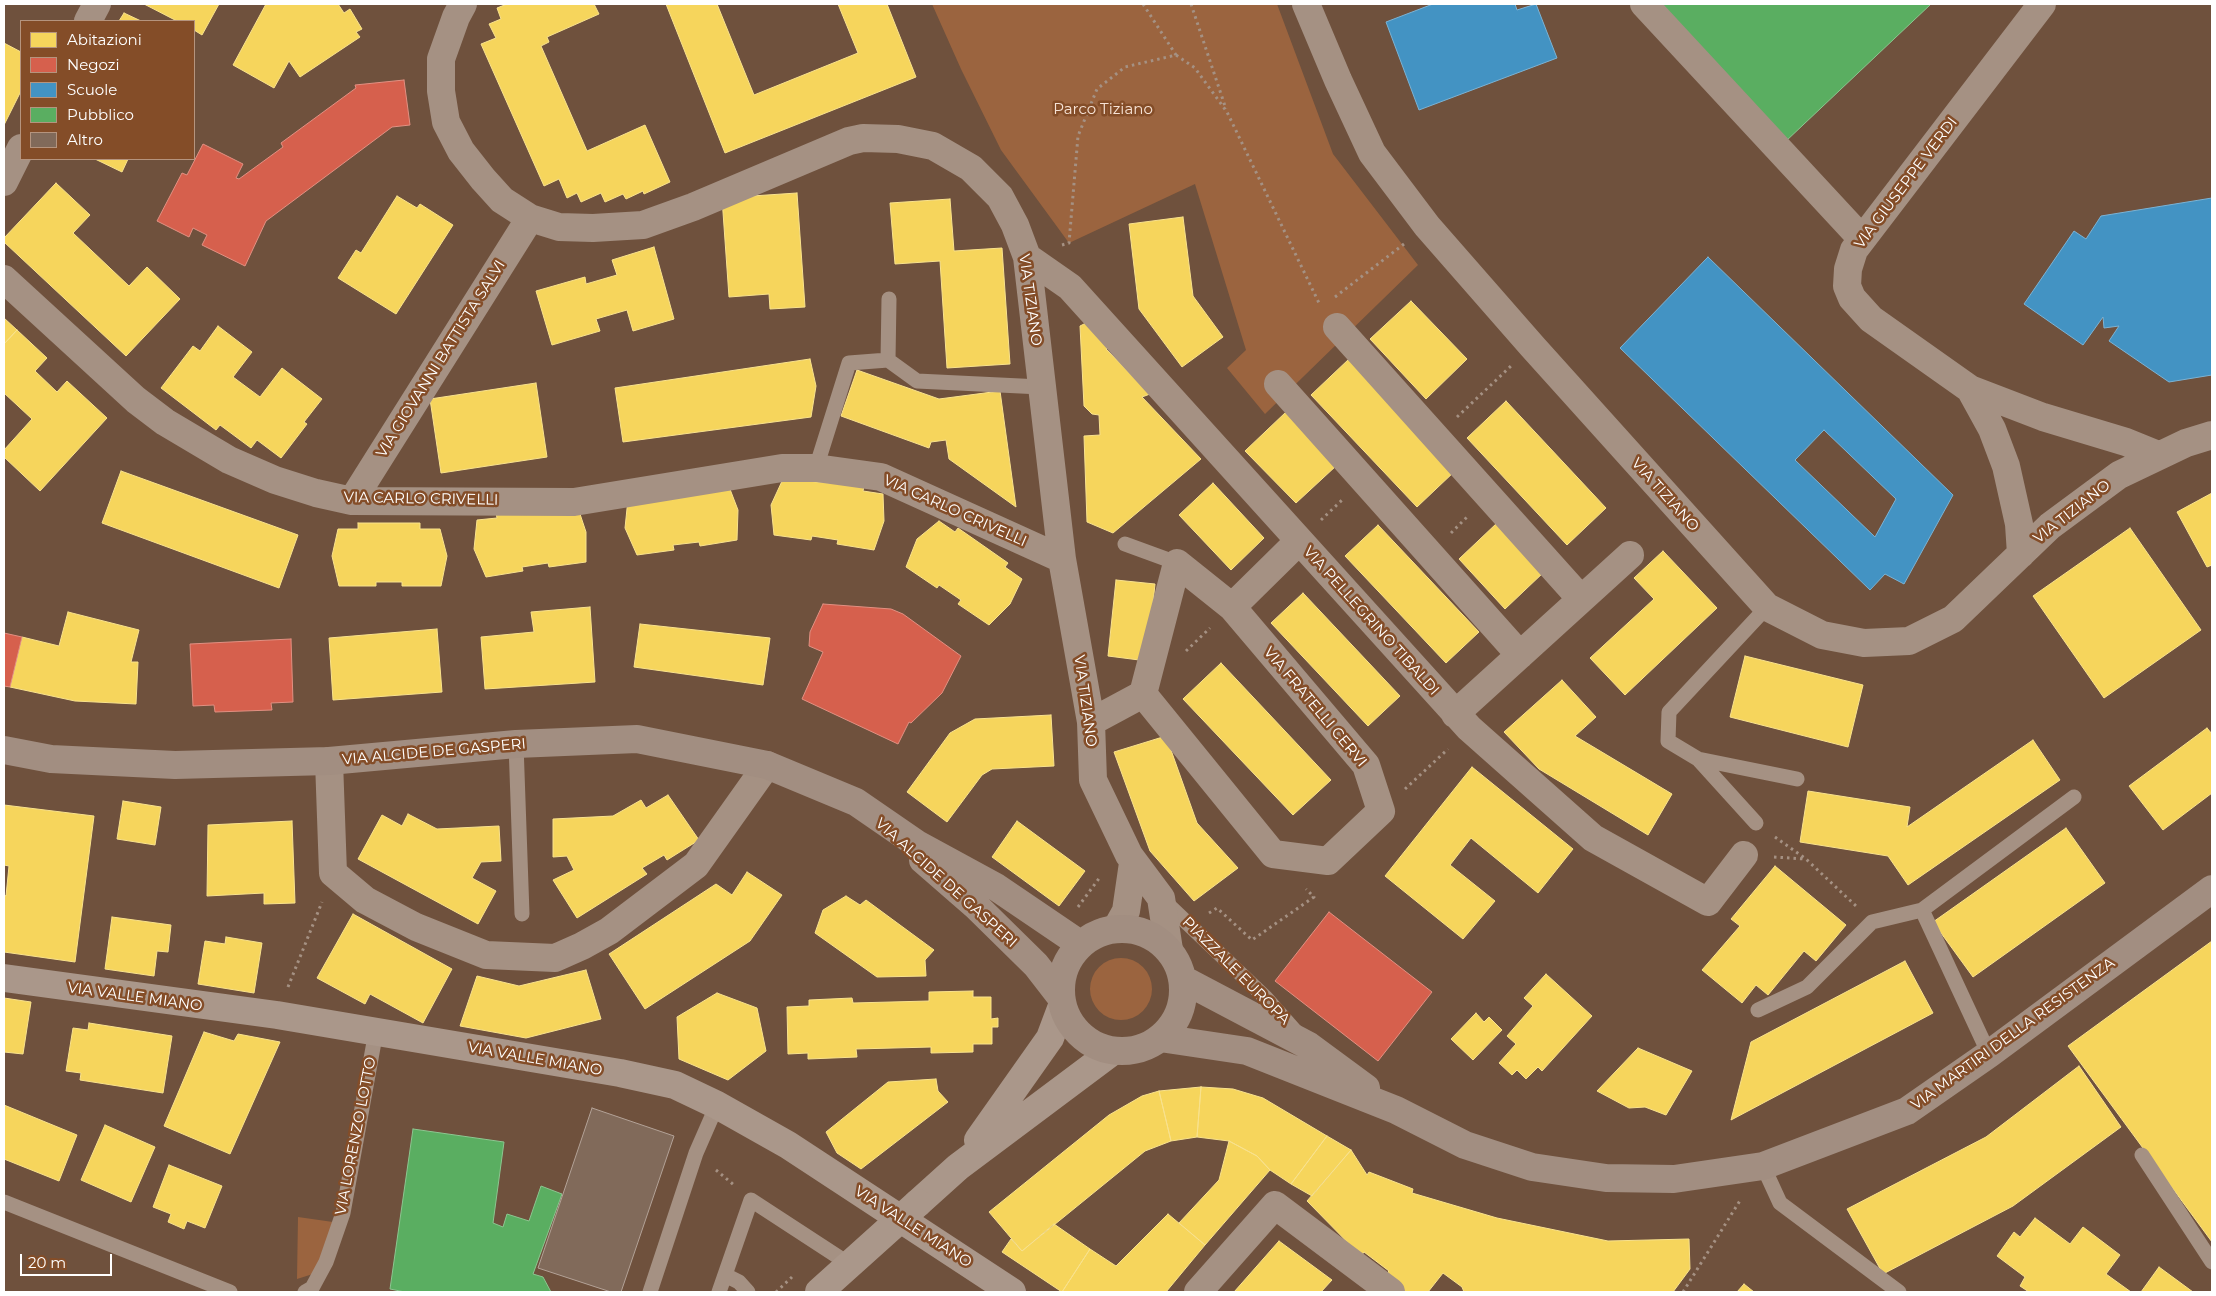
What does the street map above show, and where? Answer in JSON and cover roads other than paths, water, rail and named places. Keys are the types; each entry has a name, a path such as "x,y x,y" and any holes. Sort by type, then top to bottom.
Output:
{"main road":[{"name":"VIA ALCIDE DE GASPERI","path":"4,750 51,759 175,765 329,761 516,744 637,738 767,764 856,802 917,844 996,887 1070,938"},
{"name":"VIA ALCIDE DE GASPERI","path":"856,802 978,907 1036,965"},
{"name":"VIA MARTIRI DELLA RESISTENZA","path":"1160,1038 1246,1051 1396,1110 1465,1145 1532,1168 1606,1178 1674,1178 1763,1166 1907,1111 1989,1054 2212,889"},
{"name":"PIAZZALE EUROPA","path":"1036,965 1061,1001 1070,1023 1082,1037 1097,1046 1113,1050 1130,1051 1146,1046 1160,1038 1172,1026 1180,1011 1183,995 1182,979 1176,960 1156,940 1142,932 1116,929 1092,936 1070,938 1064,968 1061,1001"},
{"name":"PIAZZALE EUROPA","path":"1182,979 1259,1019"},
{"name":"VIA MARTIRI DELLA RESISTENZA","path":"1259,1019 1309,1046 1396,1110"}],"street":[{"path":"89,20 97,4"},
{"name":"VIA TIZIANO","path":"463,4 456,17 441,59 441,91 446,122 461,151 483,179 502,200 530,218 559,227 593,228 643,225 693,207 849,141 863,138 898,139 933,146 971,168 1000,197 1015,225 1027,257 1062,559 1091,722 1093,780 1131,859"},
{"name":"VIA TIZIANO","path":"1306,4 1338,80 1372,153 1427,226 1532,346 1767,607 1822,635 1864,643 1909,641 1954,619 2050,526 2119,475 2158,455 2212,435"},
{"path":"1644,4 1862,240"},
{"name":"VIA GIUSEPPE VERDI","path":"2041,4 1854,250 1848,269 1847,286 1852,298 1871,319 1970,390 2043,417 2126,442 2158,455"},
{"path":"4,182 20,150"},
{"name":"VIA GIOVANNI BATTISTA SALVI","path":"352,501 530,218"},
{"name":"VIA PELLEGRINO TIBALDI","path":"1027,257 1070,287 1462,721 1593,838 1708,902 1744,855"},
{"name":"VIA CARLO CRIVELLI","path":"4,279 136,400 188,437 229,460 275,480 316,493 352,501 574,502 782,468 816,468 881,477 1062,559"},
{"path":"1329,318 1581,599"},
{"path":"1278,384 1520,655"},
{"name":"VIA GIUSEPPE VERDI","path":"1970,390 1992,429 2006,466 2019,524 2021,554"},
{"path":"1232,607 1299,542"},
{"path":"1462,721 1520,655 1630,555"},
{"path":"1091,722 1143,694 1177,563"},
{"name":"VIA FRATELLI CERVI","path":"1143,694 1272,854 1328,860 1381,811 1366,765 1232,607 1177,563"},
{"path":"329,761 333,873 365,900 416,927 486,955 555,958 609,931 696,865 767,764"},
{"path":"1116,929 1126,912 1131,859"},
{"name":"PIAZZALE EUROPA","path":"1131,859 1161,898 1168,950"},
{"name":"VIA VALLE MIANO","path":"4,978 276,1015 620,1073 676,1085 717,1105 788,1145 1012,1292"},
{"name":"PIAZZALE EUROPA","path":"958,1167 1001,1110 1050,1038 1061,1001"},
{"path":"819,1292 958,1167 1059,1093 1113,1050"},
{"path":"1198,1292 1275,1205 1391,1292"}],"lane":[{"path":"888,360 889,299"},
{"path":"816,468 849,363 888,360 917,381 1041,387"},
{"name":"VIA FRATELLI CERVI","path":"1125,544 1177,563"},
{"path":"1756,822 1698,759 1668,741 1669,712 1767,607"},
{"path":"516,744 522,914"},
{"path":"1698,759 1797,779"},
{"path":"1758,1010 1807,987 1872,922 1922,910 2074,797"},
{"name":"PIAZZALE EUROPA","path":"1161,898 1266,998 1309,1046"},
{"path":"1922,910 1989,1054"},
{"name":"VIA LORENZO LOTTO","path":"305,1292 312,1288 326,1262 343,1213 376,1031"},
{"path":"650,1292 696,1153 717,1105"},
{"path":"2142,1155 2212,1262"},
{"path":"1763,1166 1780,1203 1899,1292"},
{"path":"719,1292 751,1200 843,1260"},
{"path":"4,1202 230,1292"},
{"path":"725,1276 739,1282 748,1292"}],"park label":[{"name":"Parco Tiziano","path":"1103,110"}]}
